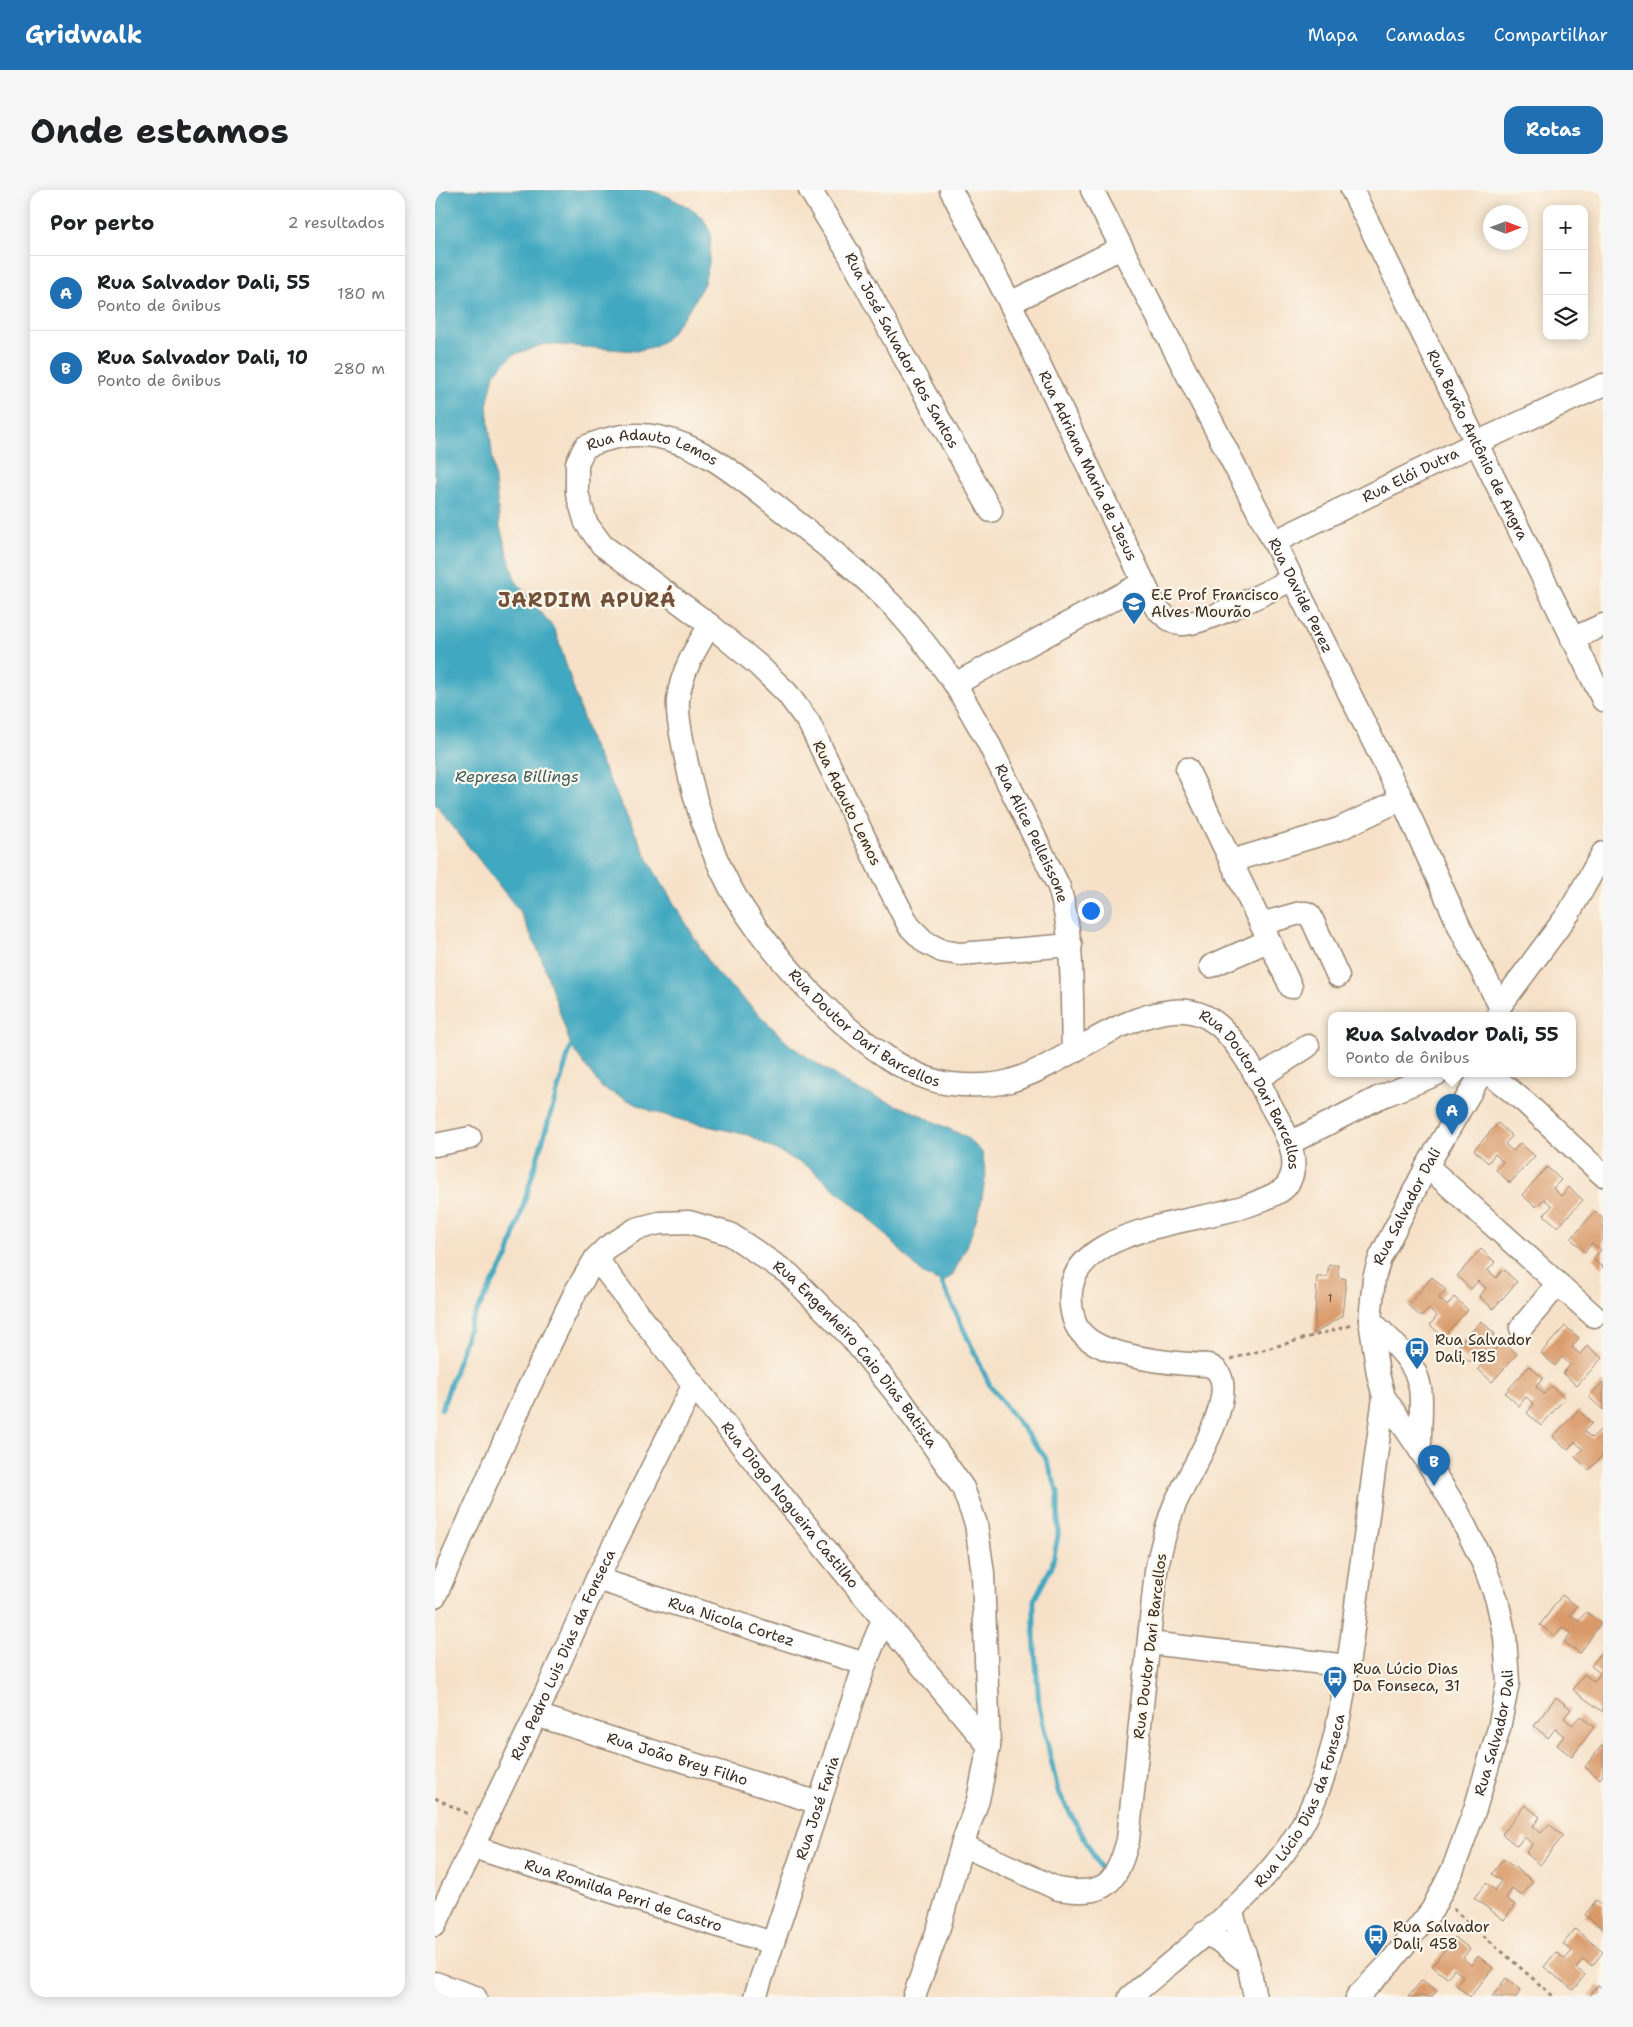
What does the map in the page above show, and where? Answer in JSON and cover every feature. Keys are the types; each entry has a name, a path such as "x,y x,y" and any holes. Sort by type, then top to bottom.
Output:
{"street":[{"name":"Rua José Salvador dos Santos","path":"810,190 848,252 991,511"},
{"name":"Rua Adriana Maria de Jesus","path":"951,190 1010,302 1156,608 1168,620 1182,624 1201,621 1291,580"},
{"name":"Rua Davide Perez","path":"1092,190 1274,542 1291,580 1402,799 1499,1011"},
{"name":"Rua Barão Antônio de Angra","path":"1352,190 1478,442 1603,700"},
{"path":"1010,302 1121,248"},
{"name":"Rua Elói Dutra","path":"1274,542 1478,442 1603,385"},
{"name":"Rua Adauto Lemos","path":"955,684 928,646 890,603 828,547 725,466 693,448 659,437 634,435 606,438 585,447 577,463 577,492 586,523 602,545 710,625 758,664 787,693 809,724 909,926 925,942 942,951 960,954 1071,945"},
{"path":"955,684 1143,583"},
{"name":"Rua Doutor Dari Barcellos","path":"710,625 691,654 678,700 679,726 686,764 699,813 729,885 773,952 852,1032 886,1057 917,1074 945,1083 972,1086 1006,1082 1033,1072 1144,1017 1174,1011 1193,1011 1211,1017 1247,1060 1290,1143 1293,1161 1292,1172 1286,1186 1273,1196 1241,1208 1158,1227 1118,1239 1096,1250 1079,1266 1071,1284 1070,1305 1075,1326 1089,1341 1110,1350 1147,1359 1209,1365 1218,1372 1221,1378 1220,1409 1204,1450 1176,1503 1164,1535 1155,1579 1128,1840 1122,1862 1114,1878 1107,1884 1089,1890 1072,1891 1058,1889 962,1845"},
{"path":"1572,639 1603,625"},
{"name":"Rua Alice Pelleissone","path":"955,684 987,740 1059,887 1066,911 1071,945 1073,1052"},
{"path":"1187,769 1291,987"},
{"path":"1231,861 1339,829 1402,799"},
{"path":"1499,1011 1569,913 1603,853"},
{"path":"1211,966 1265,932 1306,913 1310,916 1338,976"},
{"path":"1257,1079 1308,1046"},
{"path":"1290,1143 1377,1098 1430,1077"},
{"name":"Rua Salvador Dali","path":"1357,1997 1390,1963 1433,1910 1453,1869 1475,1809 1499,1728 1507,1683 1505,1637 1497,1600 1484,1565 1457,1510 1420,1450 1388,1404 1378,1374 1370,1320 1374,1278 1380,1258 1427,1166 1479,1077"},
{"path":"1494,1077 1526,1103 1603,1175"},
{"path":"435,1145 470,1138"},
{"path":"1427,1166 1594,1316"},
{"name":"Rua Engenheiro Caio Dias Batista","path":"435,1596 528,1389 576,1292 596,1258 606,1248 636,1229 659,1223 689,1222 730,1234 789,1274 850,1336 902,1400 963,1488 976,1524 983,1572 989,1746 978,1800 962,1845 940,1924 914,1997"},
{"name":"Rua Diogo Nogueira Castilho","path":"596,1258 693,1386 883,1620 989,1746"},
{"path":"1521,1328 1558,1284"},
{"path":"1370,1320 1408,1361 1419,1379 1421,1401 1420,1450"},
{"path":"1378,1374 1388,1361 1395,1359 1408,1361"},
{"name":"Rua Pedro Luis Dias da Fonseca","path":"435,1925 536,1715 597,1579 693,1386"},
{"path":"1388,1404 1411,1408 1421,1401"},
{"name":"Rua Lúcio Dias da Fonseca","path":"1130,1997 1231,1910 1268,1872 1292,1842 1310,1810 1325,1771 1348,1666 1388,1404"},
{"name":"Rua Nicola Cortez","path":"597,1579 865,1664"},
{"name":"Rua José Faria","path":"755,1997 865,1664 883,1620"},
{"path":"1149,1643 1348,1666"},
{"name":"Rua João Brey Filho","path":"536,1715 819,1803"},
{"name":"Rua Romilda Perri de Castro","path":"473,1847 773,1943"},
{"path":"1231,1910 1248,1963 1255,1997"},
{"path":"1204,1933 1218,1940 1248,1963"},
{"path":"435,1983 475,1997"}],"path":[{"path":"1209,1365 1370,1320"},
{"path":"435,1798 462,1811"},
{"path":"1439,1898 1555,1997"}],"water":[{"name":"Represa Billings","path":"435,190 648,190 667,196 688,207 703,218 711,234 709,264 704,283 692,305 669,336 657,346 636,351 544,344 513,355 494,374 487,406 500,527 515,580 555,630 590,740 652,867 714,970 791,1046 854,1088 914,1112 966,1137 982,1152 986,1175 980,1208 968,1244 952,1276 942,1283 923,1274 870,1219 810,1168 748,1135 685,1121 651,1111 602,1088 571,1046 541,957 520,912 435,804"}],"building":[{"path":"1498,1123 1512,1136 1505,1144 1513,1151 1520,1143 1535,1156 1510,1183 1496,1170 1503,1162 1495,1154 1488,1163 1474,1150"},
{"path":"1547,1167 1561,1180 1553,1188 1561,1196 1569,1187 1583,1200 1558,1227 1544,1215 1552,1206 1544,1199 1536,1207 1522,1195"},
{"path":"1595,1211 1603,1218 1603,1268 1593,1259 1601,1250 1592,1243 1585,1252 1571,1239"},
{"path":"1481,1249 1495,1262 1488,1270 1496,1278 1503,1269 1517,1282 1493,1309 1479,1296 1486,1288 1478,1281 1471,1289 1457,1276"},
{"path":"1329,1265 1338,1265 1338,1277 1346,1279 1342,1316 1314,1334 1317,1277 1327,1277"},
{"path":"1432,1277 1446,1290 1439,1298 1447,1306 1454,1297 1468,1310 1443,1337 1430,1325 1437,1316 1429,1309 1421,1317 1408,1305"},
{"path":"1481,1321 1495,1334 1487,1343 1495,1350 1503,1341 1517,1354 1492,1382 1478,1369 1486,1360 1478,1353 1470,1362 1456,1349"},
{"path":"1565,1326 1579,1338 1572,1347 1580,1354 1587,1346 1602,1358 1577,1386 1563,1373 1570,1365 1562,1357 1555,1366 1541,1353"},
{"path":"1529,1366 1543,1378 1536,1387 1544,1394 1551,1386 1565,1398 1541,1426 1527,1413 1534,1404 1526,1397 1519,1406 1505,1393"},
{"path":"1603,1382 1603,1410 1589,1397"},
{"path":"1578,1410 1592,1423 1584,1431 1592,1438 1600,1430 1603,1433 1603,1455 1589,1470 1575,1457 1583,1449 1575,1442 1567,1450 1553,1437"},
{"path":"1562,1595 1577,1606 1570,1615 1579,1621 1586,1612 1601,1623 1580,1653 1564,1642 1571,1633 1562,1627 1555,1636 1540,1625"},
{"path":"1603,1650 1603,1712 1573,1690 1584,1674 1594,1682 1600,1673 1591,1666"},
{"path":"1556,1697 1571,1709 1564,1718 1572,1725 1580,1716 1594,1727 1572,1757 1557,1745 1564,1736 1555,1729 1548,1738 1534,1726"},
{"path":"1603,1744 1603,1775 1600,1779 1585,1767"},
{"path":"1525,1805 1540,1817 1533,1826 1541,1833 1549,1824 1563,1836 1540,1865 1526,1853 1533,1844 1524,1837 1517,1846 1502,1834"},
{"path":"1503,1859 1533,1881 1522,1896 1512,1889 1506,1898 1515,1905 1504,1920 1474,1898 1486,1883 1495,1890 1501,1881 1492,1874"},
{"path":"1596,1900 1603,1905 1603,1929 1585,1915"},
{"path":"1575,1929 1603,1952 1592,1966 1583,1959 1576,1968 1585,1975 1573,1990 1544,1967 1556,1952 1565,1959 1572,1951 1563,1944"},
{"path":"1455,1937 1470,1949 1463,1958 1471,1965 1478,1956 1493,1968 1470,1997 1456,1985 1463,1976 1454,1969 1447,1978 1432,1966"},
{"path":"1506,1978 1521,1990 1516,1997 1492,1997"},
{"path":"1422,1980 1437,1991 1432,1997 1408,1997"},
{"path":"1598,1985 1603,1989 1603,1997 1589,1997"}],"waterway":[{"path":"442,1409 471,1322 508,1256 571,1046"},
{"path":"942,1283 990,1386 1045,1457 1058,1492 1058,1536 1052,1566 1034,1600 1034,1634 1039,1706 1058,1791 1100,1867"}],"place":[{"name":"E.E Prof Francisco Alves Mourão","path":"1134,625"},
{"name":"Rua Salvador Dali, 55","path":"1452,1135"},
{"name":"Rua Salvador Dali, 185","path":"1417,1370"},
{"name":"Rua Salvador Dali, 10","path":"1434,1486"},
{"name":"Rua Lúcio Dias Da Fonseca, 31","path":"1335,1699"},
{"name":"Rua Salvador Dali, 458","path":"1376,1957"}],"district":[{"name":"JARDIM APURÁ","path":"587,600"}]}
